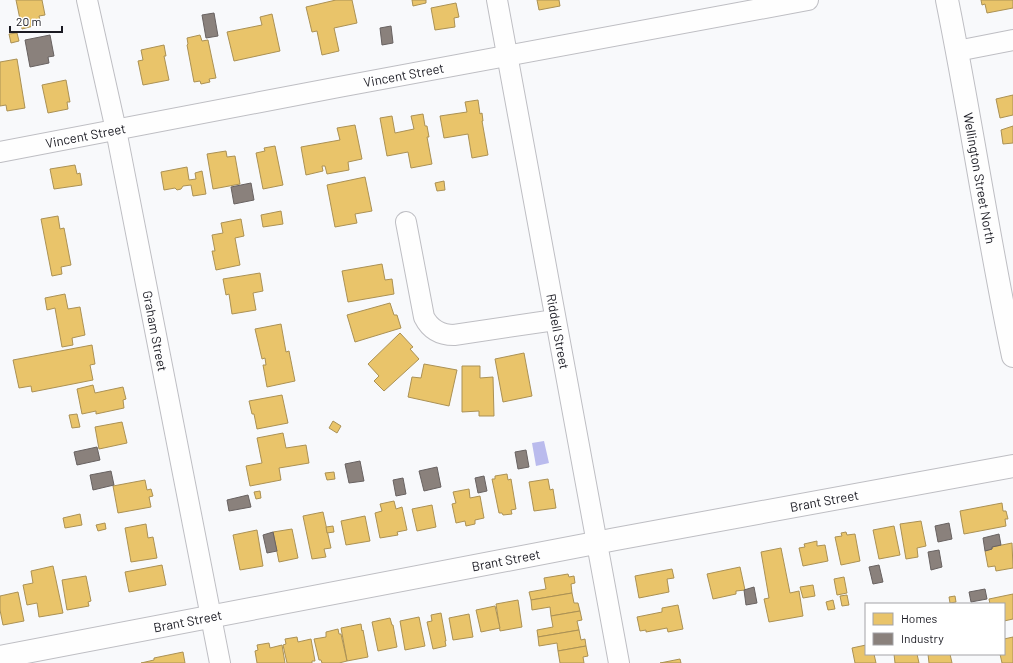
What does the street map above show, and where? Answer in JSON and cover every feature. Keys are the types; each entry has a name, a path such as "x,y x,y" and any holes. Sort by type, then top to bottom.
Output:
{"street":[{"name":"Graham Street","path":"87,0 116,130 220,663"},
{"name":"Riddell Street","path":"497,0 619,663"},
{"name":"Vincent Street","path":"0,152 508,55 808,0"},
{"name":"Wellington Street North","path":"947,0 996,271 1013,356"},
{"path":"957,51 1013,40"},
{"path":"406,222 424,317 428,325 445,335 454,335 555,320"},
{"name":"Brant Street","path":"0,657 597,543 1013,466"}],"water":[{"path":"544,441 549,463 536,466 532,443"}],"building: Homes":[{"path":"16,0 42,0 45,15 39,16 41,24 22,29"},
{"path":"336,0 352,0 357,23 334,28 339,51 322,55 317,31 312,32 306,7"},
{"path":"412,0 426,0 426,3 413,6"},
{"path":"537,0 559,0 560,6 539,10"},
{"path":"981,0 1013,0 1013,8 987,13 985,4 982,5"},
{"path":"456,3 459,17 454,18 455,27 435,30 431,8"},
{"path":"272,14 280,51 234,61 227,32 262,25 260,17"},
{"path":"17,33 19,41 11,43 9,34"},
{"path":"200,35 202,41 208,40 216,78 209,79 210,82 201,84 200,81 194,82 187,45 187,38"},
{"path":"164,45 166,56 164,56 169,80 143,85 138,61 143,60 141,50"},
{"path":"17,59 25,108 7,111 6,105 0,106 0,62"},
{"path":"66,80 70,102 67,102 68,109 48,113 42,85"},
{"path":"1013,95 1013,115 1000,118 996,99"},
{"path":"478,100 480,114 482,113 488,155 472,158 468,134 444,138 440,116 467,112 465,102"},
{"path":"423,114 429,137 427,137 432,164 411,168 408,152 387,156 380,118 392,116 395,133 414,129 411,116"},
{"path":"355,125 362,159 348,162 349,170 327,174 325,166 322,166 323,171 306,175 301,147 340,140 337,128"},
{"path":"1013,126 1013,143 1003,144 1001,130"},
{"path":"275,146 283,185 263,189 256,153 265,151 264,148"},
{"path":"226,151 227,157 235,156 240,184 213,189 207,154"},
{"path":"75,165 77,174 80,173 82,185 54,189 50,169"},
{"path":"187,167 189,180 196,179 195,173 202,171 206,194 193,196 191,185 183,186 181,189 177,190 175,188 164,190 161,172"},
{"path":"365,177 372,211 355,214 357,223 335,227 327,185"},
{"path":"444,181 445,190 437,191 435,183"},
{"path":"281,211 283,224 263,227 261,215"},
{"path":"58,216 60,229 64,228 71,265 61,267 62,274 52,276 41,219"},
{"path":"241,219 244,236 235,238 240,265 216,270 212,251 215,251 212,235 223,233 221,223"},
{"path":"382,264 385,280 392,279 394,294 348,302 342,271"},
{"path":"260,273 263,291 253,293 256,310 232,314 229,294 226,295 223,279"},
{"path":"65,294 68,309 80,307 85,335 72,338 73,345 62,347 55,308 47,310 45,298"},
{"path":"390,303 394,315 397,315 401,328 355,342 347,315"},
{"path":"281,324 286,352 289,351 295,381 267,387 263,365 266,365 265,358 262,359 255,329"},
{"path":"400,333 413,347 410,349 419,359 384,391 374,381 379,376 368,364"},
{"path":"92,345 95,364 90,365 93,380 32,392 31,386 19,388 13,360"},
{"path":"524,353 532,396 503,402 495,359"},
{"path":"424,364 457,370 449,406 408,397 412,377 421,378"},
{"path":"462,366 480,366 480,378 493,377 494,416 479,416 479,411 462,412"},
{"path":"93,385 95,393 123,387 126,399 123,400 124,408 96,414 96,411 82,414 77,389"},
{"path":"282,395 288,423 257,429 254,414 252,414 249,401"},
{"path":"77,414 80,427 72,428 69,415"},
{"path":"333,421 341,426 337,433 329,428"},
{"path":"122,422 127,443 99,449 95,427"},
{"path":"283,433 286,448 306,445 309,463 279,468 281,480 250,486 246,466 262,463 257,438"},
{"path":"334,472 335,479 327,480 325,473"},
{"path":"507,474 508,480 511,479 516,509 511,510 512,514 503,515 502,513 499,513 492,479 495,479 495,476"},
{"path":"548,479 550,490 553,489 556,508 534,511 529,482"},
{"path":"145,480 147,490 151,489 153,496 149,497 151,507 118,513 113,486"},
{"path":"469,489 470,498 480,496 484,518 475,520 475,524 466,526 465,521 456,523 452,504 456,503 453,492"},
{"path":"260,491 261,498 256,499 254,492"},
{"path":"394,501 396,509 402,507 407,530 397,532 398,535 380,538 375,513 382,511 380,504"},
{"path":"1002,503 1003,511 1006,511 1008,519 1005,519 1006,526 964,534 960,511"},
{"path":"432,505 436,527 417,531 412,509"},
{"path":"323,512 331,548 324,549 326,557 312,559 303,516"},
{"path":"80,514 82,525 65,528 63,518"},
{"path":"365,516 370,541 346,545 341,521"},
{"path":"921,521 926,546 917,548 918,557 906,559 900,524"},
{"path":"105,523 106,529 98,531 96,525"},
{"path":"146,524 148,538 153,537 157,558 131,562 125,528"},
{"path":"333,526 334,532 327,533 326,527"},
{"path":"894,526 900,555 879,559 873,530"},
{"path":"292,529 298,558 279,562 273,532"},
{"path":"257,530 263,566 240,570 233,535"},
{"path":"846,532 847,535 855,534 860,561 841,565 835,537 842,536 841,533"},
{"path":"817,541 817,546 825,545 828,561 803,566 799,548 805,547 804,544"},
{"path":"1012,543 1013,568 996,571 995,566 988,567 985,551 992,549 992,547"},
{"path":"781,548 790,593 799,591 803,616 769,622 764,599 769,598 761,552"},
{"path":"162,565 166,585 129,592 125,572"},
{"path":"53,566 63,613 39,617 37,603 27,605 23,585 33,583 31,571"},
{"path":"740,567 745,590 736,591 736,594 713,599 707,574"},
{"path":"672,569 674,578 667,579 669,592 639,598 635,576"},
{"path":"568,574 569,577 574,576 575,583 571,584 572,593 531,600 529,592 546,589 544,578"},
{"path":"86,576 91,601 88,602 89,606 67,610 62,580"},
{"path":"844,577 847,593 837,595 834,579"},
{"path":"813,585 815,596 803,598 800,587"},
{"path":"18,592 24,621 3,625 0,610 0,596"},
{"path":"572,593 574,603 578,603 580,611 551,616 550,607 532,610 531,600"},
{"path":"1013,594 1013,619 1005,621 1005,603 990,603 989,599"},
{"path":"847,595 849,605 842,606 840,596"},
{"path":"955,596 956,602 950,603 949,597"},
{"path":"518,600 522,627 500,631 496,604"},
{"path":"833,600 835,609 828,610 826,602"},
{"path":"678,605 683,629 668,632 667,628 646,632 646,630 640,631 637,617 662,612 662,608"},
{"path":"495,606 500,628 481,632 476,610"},
{"path":"580,611 582,620 577,621 579,630 538,637 537,630 553,627 551,616"},
{"path":"441,613 446,646 433,649 427,622 432,621 431,615"},
{"path":"469,614 473,637 453,640 449,618"},
{"path":"419,617 425,646 405,650 400,621"},
{"path":"390,618 393,625 397,647 378,651 372,622"},
{"path":"361,624 368,657 347,661 341,628"},
{"path":"338,629 339,634 341,634 347,661 339,663 322,663 321,660 319,660 314,639 326,637 326,632"},
{"path":"579,630 581,640 585,639 586,646 558,651 557,643 539,646 538,637"},
{"path":"297,637 298,642 311,639 315,661 312,661 312,663 287,663 283,645 286,644 285,639"},
{"path":"1013,637 1013,663 1002,663 1000,655 1005,655 1005,639"},
{"path":"269,643 270,648 282,645 285,663 257,663 255,651 258,650 257,645"},
{"path":"865,645 865,655 874,655 876,663 855,663 852,648"},
{"path":"586,646 588,656 583,657 584,663 560,663 558,651"},
{"path":"183,652 185,663 141,663 154,660 154,658"},
{"path":"894,655 917,655 919,663 895,663"},
{"path":"928,655 950,655 952,663 929,663"},
{"path":"680,659 681,663 660,663"}],"building: Industry":[{"path":"214,13 218,36 206,38 202,15"},
{"path":"391,26 393,43 382,45 380,28"},
{"path":"50,35 54,56 48,57 49,63 30,67 25,40"},
{"path":"251,183 254,200 234,204 231,187"},
{"path":"97,447 100,460 77,465 74,452"},
{"path":"526,450 529,467 518,469 515,452"},
{"path":"360,461 364,481 349,483 345,464"},
{"path":"437,467 441,487 424,491 419,471"},
{"path":"111,471 114,485 93,490 90,475"},
{"path":"484,476 487,491 478,493 475,478"},
{"path":"403,478 406,494 396,496 393,480"},
{"path":"248,495 251,507 229,511 227,500"},
{"path":"949,523 952,539 938,542 935,526"},
{"path":"273,532 277,551 267,553 263,535"},
{"path":"999,534 1001,545 992,547 992,549 985,551 983,538"},
{"path":"939,550 942,567 931,570 928,552"},
{"path":"879,565 883,582 873,584 869,567"},
{"path":"754,587 757,603 746,605 744,590"},
{"path":"985,589 987,599 971,602 969,592"}]}
